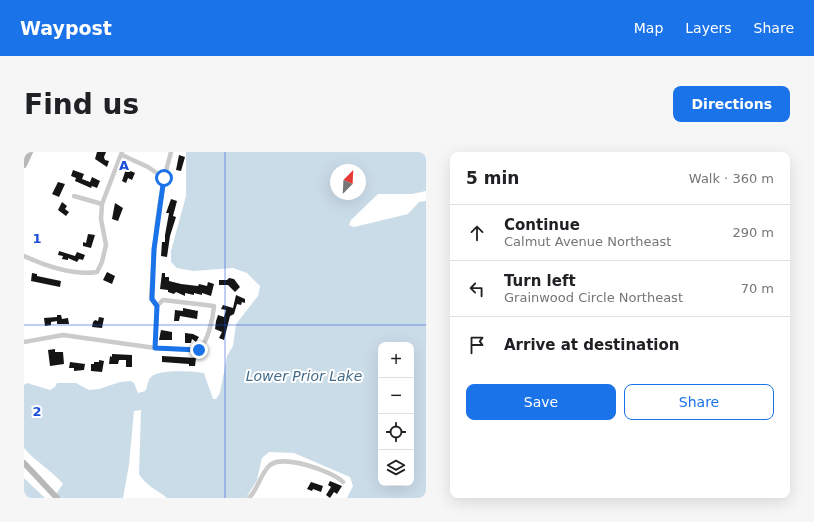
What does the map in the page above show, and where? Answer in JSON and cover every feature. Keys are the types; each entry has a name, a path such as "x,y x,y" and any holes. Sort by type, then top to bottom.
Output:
{"main road":[{"path":"24,165 30,152"},
{"path":"24,463 57,498"}],"street":[{"path":"155,348 157,306 152,299 154,249 164,178 171,152"},
{"path":"24,256 47,266 86,274 97,272 102,262 106,245 101,219 102,204 122,153 148,167 164,178"},
{"path":"74,196 102,204"},
{"path":"24,342 63,335 155,348 199,350 203,346 214,313 214,306 163,300 157,306"},
{"path":"249,498 269,466 276,461 287,460 302,464 334,475 343,482"}],"water":[{"name":"Lower Prior Lake","path":"186,152 426,152 426,191 412,194 378,194 351,220 349,225 354,227 408,214 419,202 426,201 426,498 347,498 353,486 350,477 294,453 269,452 262,458 257,480 246,498 167,498 148,484 139,474 141,410 134,411 129,465 123,498 53,498 63,484 54,474 33,458 24,448 24,385 27,383 50,390 55,387 57,383 76,383 89,390 99,389 120,382 131,381 134,383 138,393 145,391 148,382 155,374 176,371 204,373 213,399 216,399 220,393 227,356 233,346 236,324 258,296 260,286 247,273 233,268 193,271 177,268 171,262 171,251 186,196"},
{"path":"24,478 26,480 45,498 24,498"}],"building":[{"path":"97,152 106,152 104,157 105,160 109,161 107,167 95,159"},
{"path":"179,155 185,157 181,171 176,170"},
{"path":"126,169 135,173 132,180 128,178 126,183 122,181"},
{"path":"73,170 84,174 82,179 90,182 92,177 100,181 97,188 92,186 91,188 75,181 76,178 71,176"},
{"path":"58,182 65,184 59,197 52,194"},
{"path":"171,199 177,201 173,216 176,217 170,236 167,257 161,256 162,242 165,242 169,213 166,213"},
{"path":"62,202 67,206 65,209 69,212 66,216 58,210"},
{"path":"115,203 123,208 118,221 112,219"},
{"path":"88,234 95,235 91,248 83,246 83,242 86,243"},
{"path":"59,251 75,256 77,252 85,255 83,260 79,259 77,262 68,258 68,260 62,259 63,256 58,255"},
{"path":"107,272 115,276 112,284 103,280"},
{"path":"32,273 37,274 37,276 61,281 60,287 31,281"},
{"path":"162,273 165,273 165,277 169,277 169,281 181,284 198,286 199,284 207,286 208,282 214,284 211,296 202,293 202,295 194,293 194,295 185,293 185,296 176,292 174,294 168,292 168,290 160,289"},
{"path":"229,278 234,279 240,287 235,292 228,285 219,285 219,280 227,280"},
{"path":"236,295 245,299 245,303 242,302 241,305 237,304 234,314 230,316 224,340 219,338 222,332 215,329 216,321 218,315 224,317 226,310 221,309 223,305 233,308"},
{"path":"183,308 198,311 197,319 180,316 179,321 174,321 175,310 183,311"},
{"path":"57,315 61,315 62,319 68,318 69,324 57,324 57,321 51,322 51,325 45,326 44,318 57,317"},
{"path":"99,317 104,318 102,328 92,327 93,322 95,320 98,321"},
{"path":"161,330 172,332 172,340 159,340"},
{"path":"185,333 193,334 199,337 196,342 192,339 191,343 185,343"},
{"path":"55,349 55,352 63,352 64,364 50,366 48,350"},
{"path":"112,354 132,355 132,367 126,367 126,360 119,360 118,364 109,364 110,356 112,357"},
{"path":"162,356 196,358 195,366 189,366 189,364 162,362"},
{"path":"99,360 104,361 102,372 91,371 91,364 94,364 94,362 99,362"},
{"path":"70,362 85,364 84,370 74,371 74,368 69,368"},
{"path":"330,481 342,486 337,494 334,492 330,498 326,495 331,487 328,485"},
{"path":"311,482 323,486 321,492 313,489 312,491 307,489"}],"route":[{"path":"164,178 154,249 152,299 157,306 155,348 199,350"}]}
